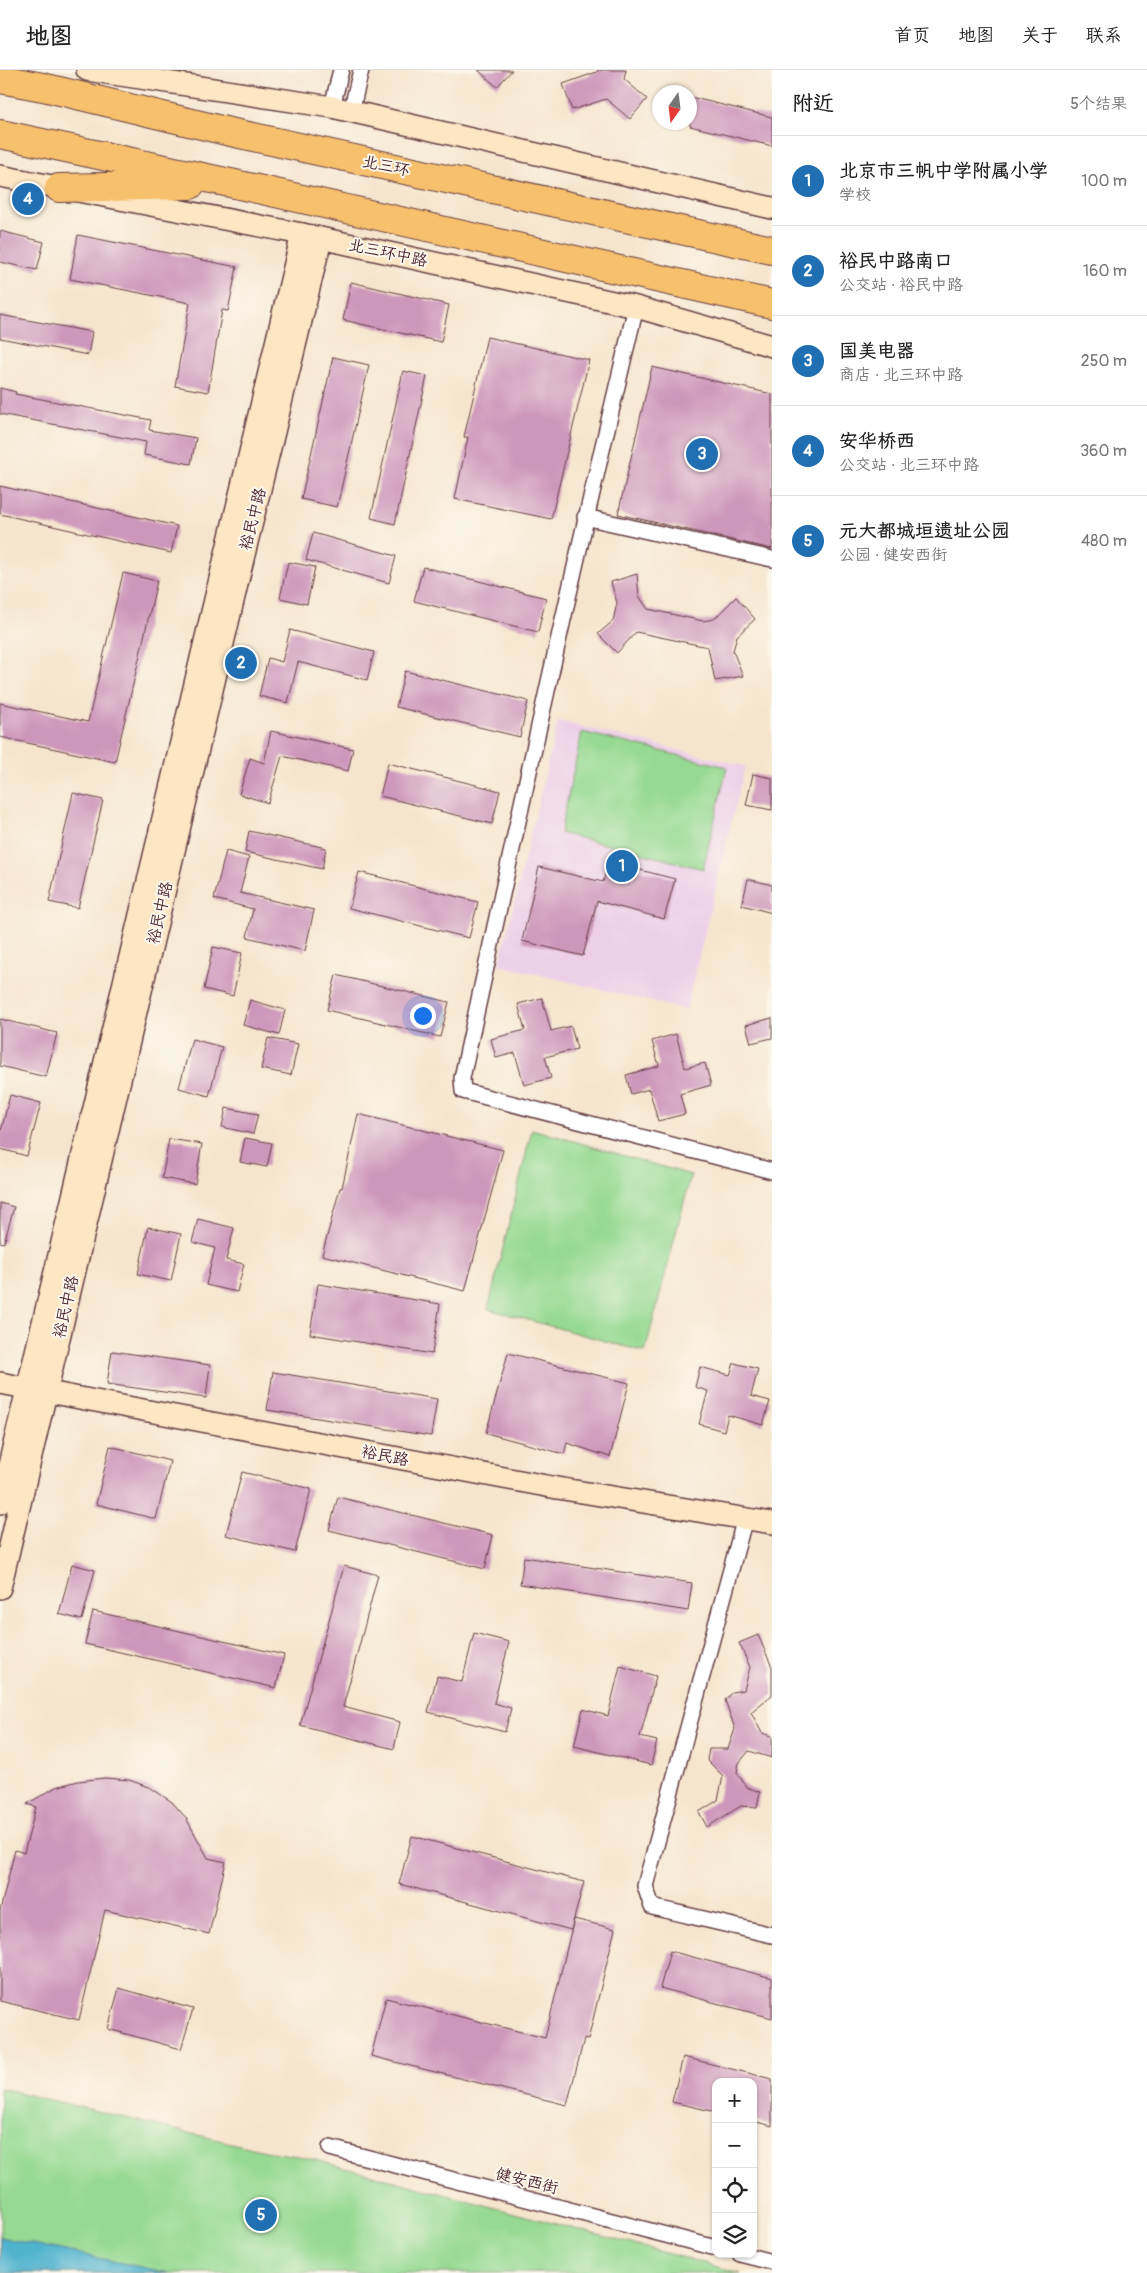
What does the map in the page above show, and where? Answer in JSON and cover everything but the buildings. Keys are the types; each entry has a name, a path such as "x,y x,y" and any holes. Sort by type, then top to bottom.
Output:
{"highway":[{"path":"57,70 230,132"},
{"name":"北三环","path":"0,78 230,132 772,250"},
{"path":"0,134 236,184 772,304"},
{"path":"59,188 236,184"},
{"path":"651,278 772,316"}],"street":[{"path":"87,70 342,110 772,208"},
{"path":"341,70 342,110"},
{"path":"342,110 361,70"},
{"name":"北三环中路","path":"0,176 312,236 636,307 772,346"},
{"name":"裕民中路","path":"0,1588 37,1390 242,563 312,236"},
{"path":"636,307 586,517 462,1078 463,1091 772,1171"},
{"path":"586,517 772,559"},
{"name":"裕民路","path":"0,1383 557,1488 772,1523"},
{"name":"裕民中路","path":"0,1503 37,1390"},
{"path":"746,1518 645,1886 652,1907 772,1935"},
{"name":"健安西街","path":"330,2148 712,2247"},
{"path":"756,2258 772,2262"}],"shaded area":[{"path":"558,721 745,766 686,1010 499,965"}],"green space":[{"path":"582,732 727,767 703,869 560,833"},
{"path":"532,1129 691,1175 645,1352 488,1309"},
{"path":"0,2088 265,2151 304,2157 741,2273 0,2273"}],"water":[{"path":"0,2237 169,2273 0,2273"}],"place":[{"name":"安华桥西","path":"28,199"},
{"name":"国美电器","path":"702,454"},
{"name":"裕民中路南口","path":"241,663"},
{"name":"北京市三帆中学附属小学","path":"622,866"},
{"name":"元大都城垣遗址公园","path":"261,2215"}]}
